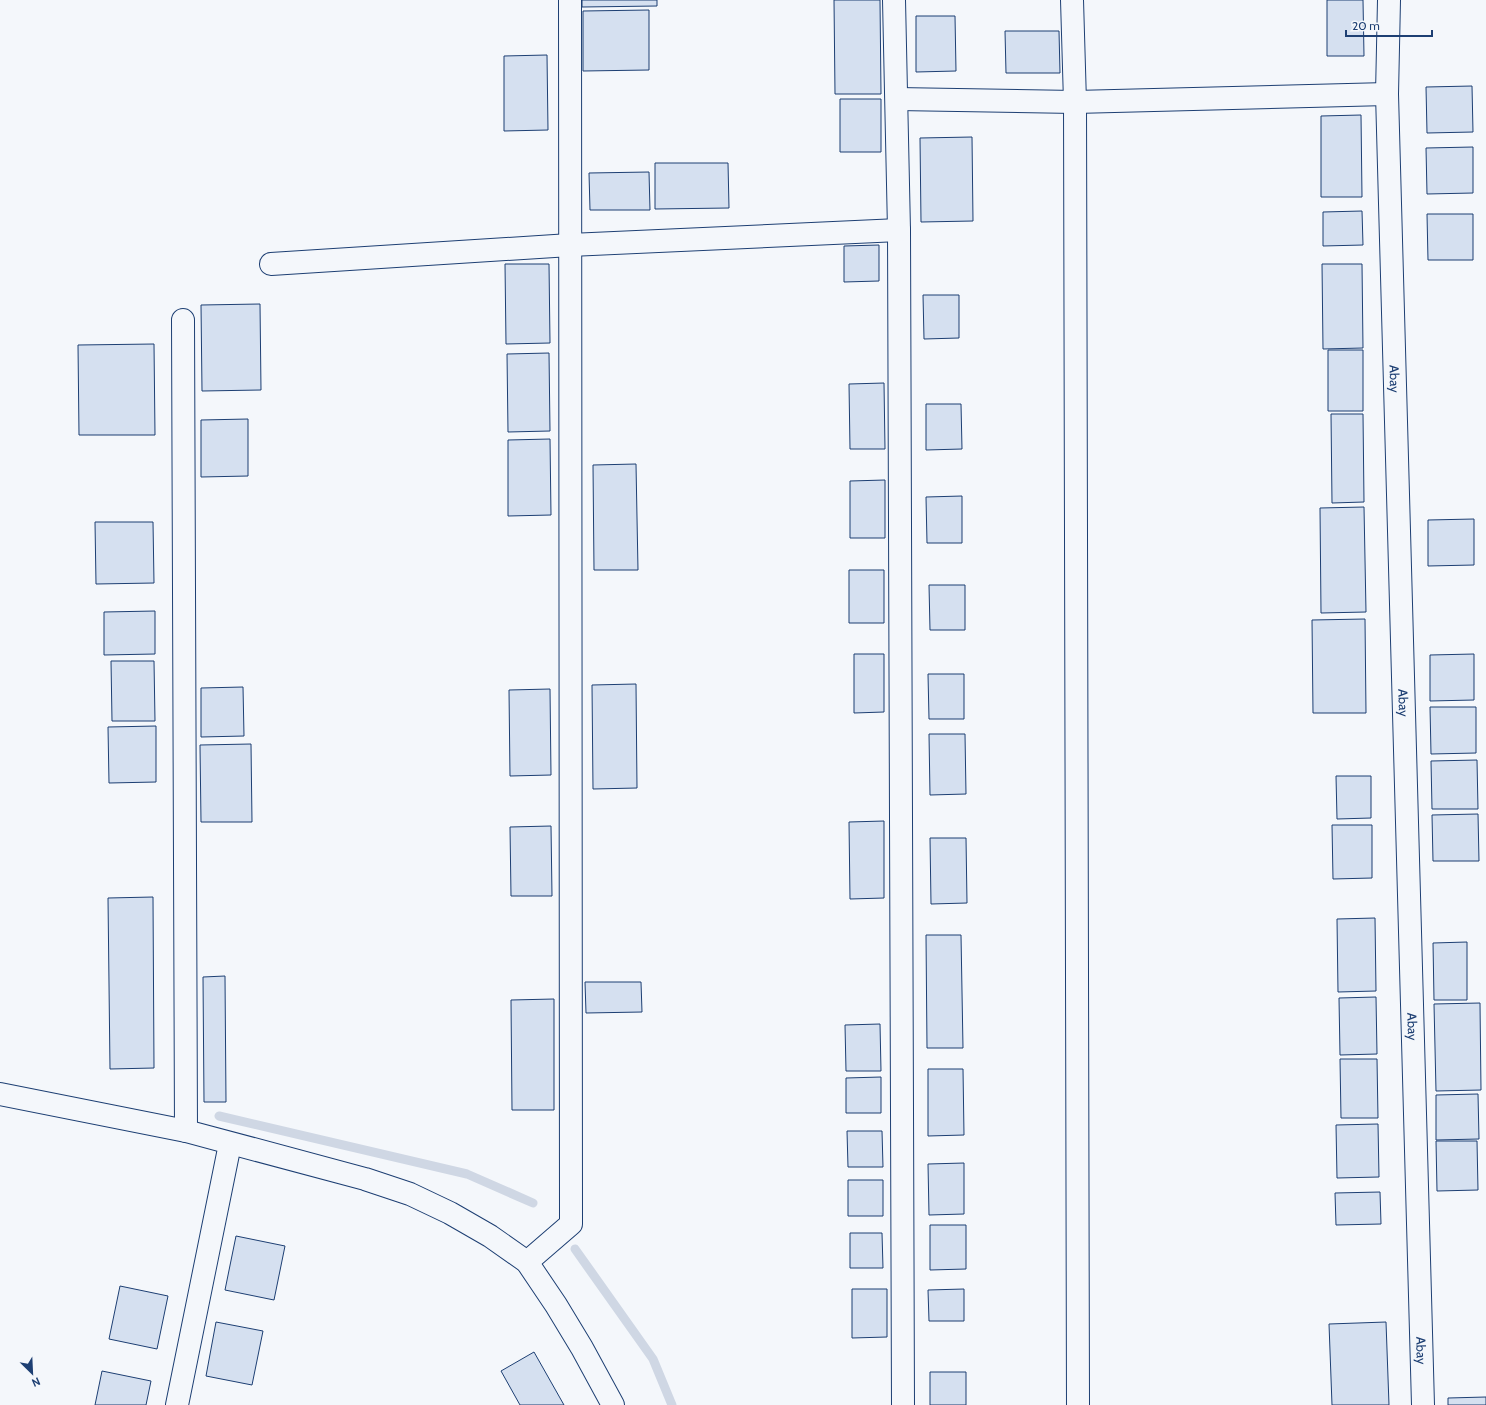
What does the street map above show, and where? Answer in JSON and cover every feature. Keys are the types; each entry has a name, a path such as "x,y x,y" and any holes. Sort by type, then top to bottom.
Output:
{"street":[{"path":"527,1262 571,1224 570,0"},
{"path":"894,0 899,230 903,1405"},
{"path":"1072,0 1075,102 1078,1405"},
{"name":"Abay","path":"1389,0 1388,94 1423,1405"},
{"path":"897,99 1075,102 1388,94"},
{"path":"271,264 570,245 899,230"},
{"path":"183,320 186,1131"},
{"path":"0,1094 186,1131 365,1179 410,1194 470,1224 527,1262 556,1305 582,1348 613,1405"},
{"path":"177,1405 230,1144"}],"building":[{"path":"582,0 657,0 657,6 582,7"},
{"path":"834,0 880,0 881,94 835,94"},
{"path":"1327,0 1363,0 1364,56 1327,56"},
{"path":"649,10 649,70 583,71 583,11"},
{"path":"916,16 955,16 956,71 916,72"},
{"path":"1005,31 1059,31 1060,73 1006,73"},
{"path":"547,55 548,130 504,131 504,56"},
{"path":"1472,86 1473,132 1427,133 1426,87"},
{"path":"840,99 881,99 881,152 840,152"},
{"path":"1361,115 1362,197 1321,197 1321,116"},
{"path":"972,137 973,221 921,222 920,138"},
{"path":"1473,147 1473,193 1427,194 1426,148"},
{"path":"655,163 728,163 729,208 655,209"},
{"path":"649,172 650,210 590,210 589,173"},
{"path":"1362,211 1363,245 1323,246 1323,212"},
{"path":"1427,214 1473,214 1473,260 1428,260"},
{"path":"879,245 879,281 844,282 844,246"},
{"path":"505,264 549,264 550,343 506,344"},
{"path":"1322,264 1362,264 1363,348 1323,349"},
{"path":"923,295 959,295 959,338 924,339"},
{"path":"260,304 261,390 202,391 201,305"},
{"path":"154,344 155,435 79,435 78,345"},
{"path":"1328,350 1363,350 1363,411 1328,411"},
{"path":"549,353 550,431 508,432 507,354"},
{"path":"884,383 885,449 850,449 849,384"},
{"path":"926,404 961,404 962,449 926,450"},
{"path":"1331,414 1363,414 1364,502 1332,503"},
{"path":"248,419 248,476 201,477 201,420"},
{"path":"550,439 551,515 508,516 508,440"},
{"path":"636,464 638,570 594,570 593,465"},
{"path":"885,480 885,538 850,538 850,481"},
{"path":"962,496 962,543 927,543 926,497"},
{"path":"1364,507 1366,612 1321,613 1320,508"},
{"path":"1474,519 1474,565 1428,566 1428,520"},
{"path":"95,522 153,522 154,583 96,584"},
{"path":"849,570 884,570 884,623 849,623"},
{"path":"929,585 965,585 965,630 930,630"},
{"path":"155,611 155,654 104,655 104,612"},
{"path":"1365,619 1366,713 1313,713 1312,620"},
{"path":"854,654 884,654 884,712 854,713"},
{"path":"1474,654 1474,700 1430,701 1430,655"},
{"path":"111,661 154,661 155,721 112,721"},
{"path":"928,674 964,674 964,719 929,719"},
{"path":"636,684 637,788 593,789 592,685"},
{"path":"243,687 244,736 201,737 201,688"},
{"path":"550,689 551,775 510,776 509,690"},
{"path":"1430,707 1476,707 1476,753 1431,754"},
{"path":"156,726 156,782 109,783 108,727"},
{"path":"929,734 965,734 966,794 930,795"},
{"path":"251,744 252,822 201,822 200,745"},
{"path":"1477,760 1478,809 1432,809 1431,761"},
{"path":"1336,776 1371,776 1371,818 1337,819"},
{"path":"1478,814 1479,861 1433,861 1432,815"},
{"path":"884,821 884,898 850,899 849,822"},
{"path":"1332,825 1372,825 1372,878 1333,879"},
{"path":"551,826 552,896 511,896 510,827"},
{"path":"930,838 966,838 967,903 931,904"},
{"path":"153,897 154,1068 110,1069 108,898"},
{"path":"1375,918 1376,991 1338,992 1337,919"},
{"path":"926,935 961,935 963,1048 927,1048"},
{"path":"1467,942 1467,1000 1434,1000 1433,943"},
{"path":"225,976 226,1102 204,1102 203,977"},
{"path":"585,982 641,982 642,1012 586,1013"},
{"path":"1376,997 1377,1054 1340,1055 1339,998"},
{"path":"554,999 554,1110 512,1110 511,1000"},
{"path":"1480,1003 1481,1090 1436,1091 1434,1004"},
{"path":"880,1024 881,1071 846,1071 845,1025"},
{"path":"1340,1059 1377,1059 1378,1118 1341,1118"},
{"path":"928,1069 963,1069 964,1135 928,1136"},
{"path":"881,1077 881,1113 846,1113 846,1078"},
{"path":"1478,1094 1479,1139 1436,1140 1436,1095"},
{"path":"1378,1124 1379,1177 1337,1178 1336,1125"},
{"path":"847,1131 882,1131 883,1167 848,1167"},
{"path":"1436,1141 1477,1141 1478,1190 1437,1191"},
{"path":"964,1163 964,1214 929,1215 928,1164"},
{"path":"848,1180 883,1180 883,1216 848,1216"},
{"path":"1380,1192 1381,1224 1336,1225 1335,1193"},
{"path":"930,1225 966,1225 966,1269 930,1270"},
{"path":"850,1233 882,1233 883,1268 850,1268"},
{"path":"236,1236 285,1246 274,1300 225,1290"},
{"path":"120,1286 168,1296 157,1349 109,1339"},
{"path":"852,1289 887,1289 887,1337 852,1338"},
{"path":"964,1289 964,1321 929,1321 928,1290"},
{"path":"216,1322 263,1331 252,1385 206,1376"},
{"path":"1386,1322 1389,1405 1332,1405 1329,1324"},
{"path":"534,1352 564,1405 520,1405 501,1371"},
{"path":"102,1371 151,1381 146,1405 95,1405"},
{"path":"930,1372 966,1372 966,1405 930,1405"},
{"path":"1486,1397 1486,1405 1448,1405 1448,1398"}],"waterway":[{"path":"219,1116 467,1174 533,1203"},
{"path":"575,1249 653,1359 672,1405"}]}
